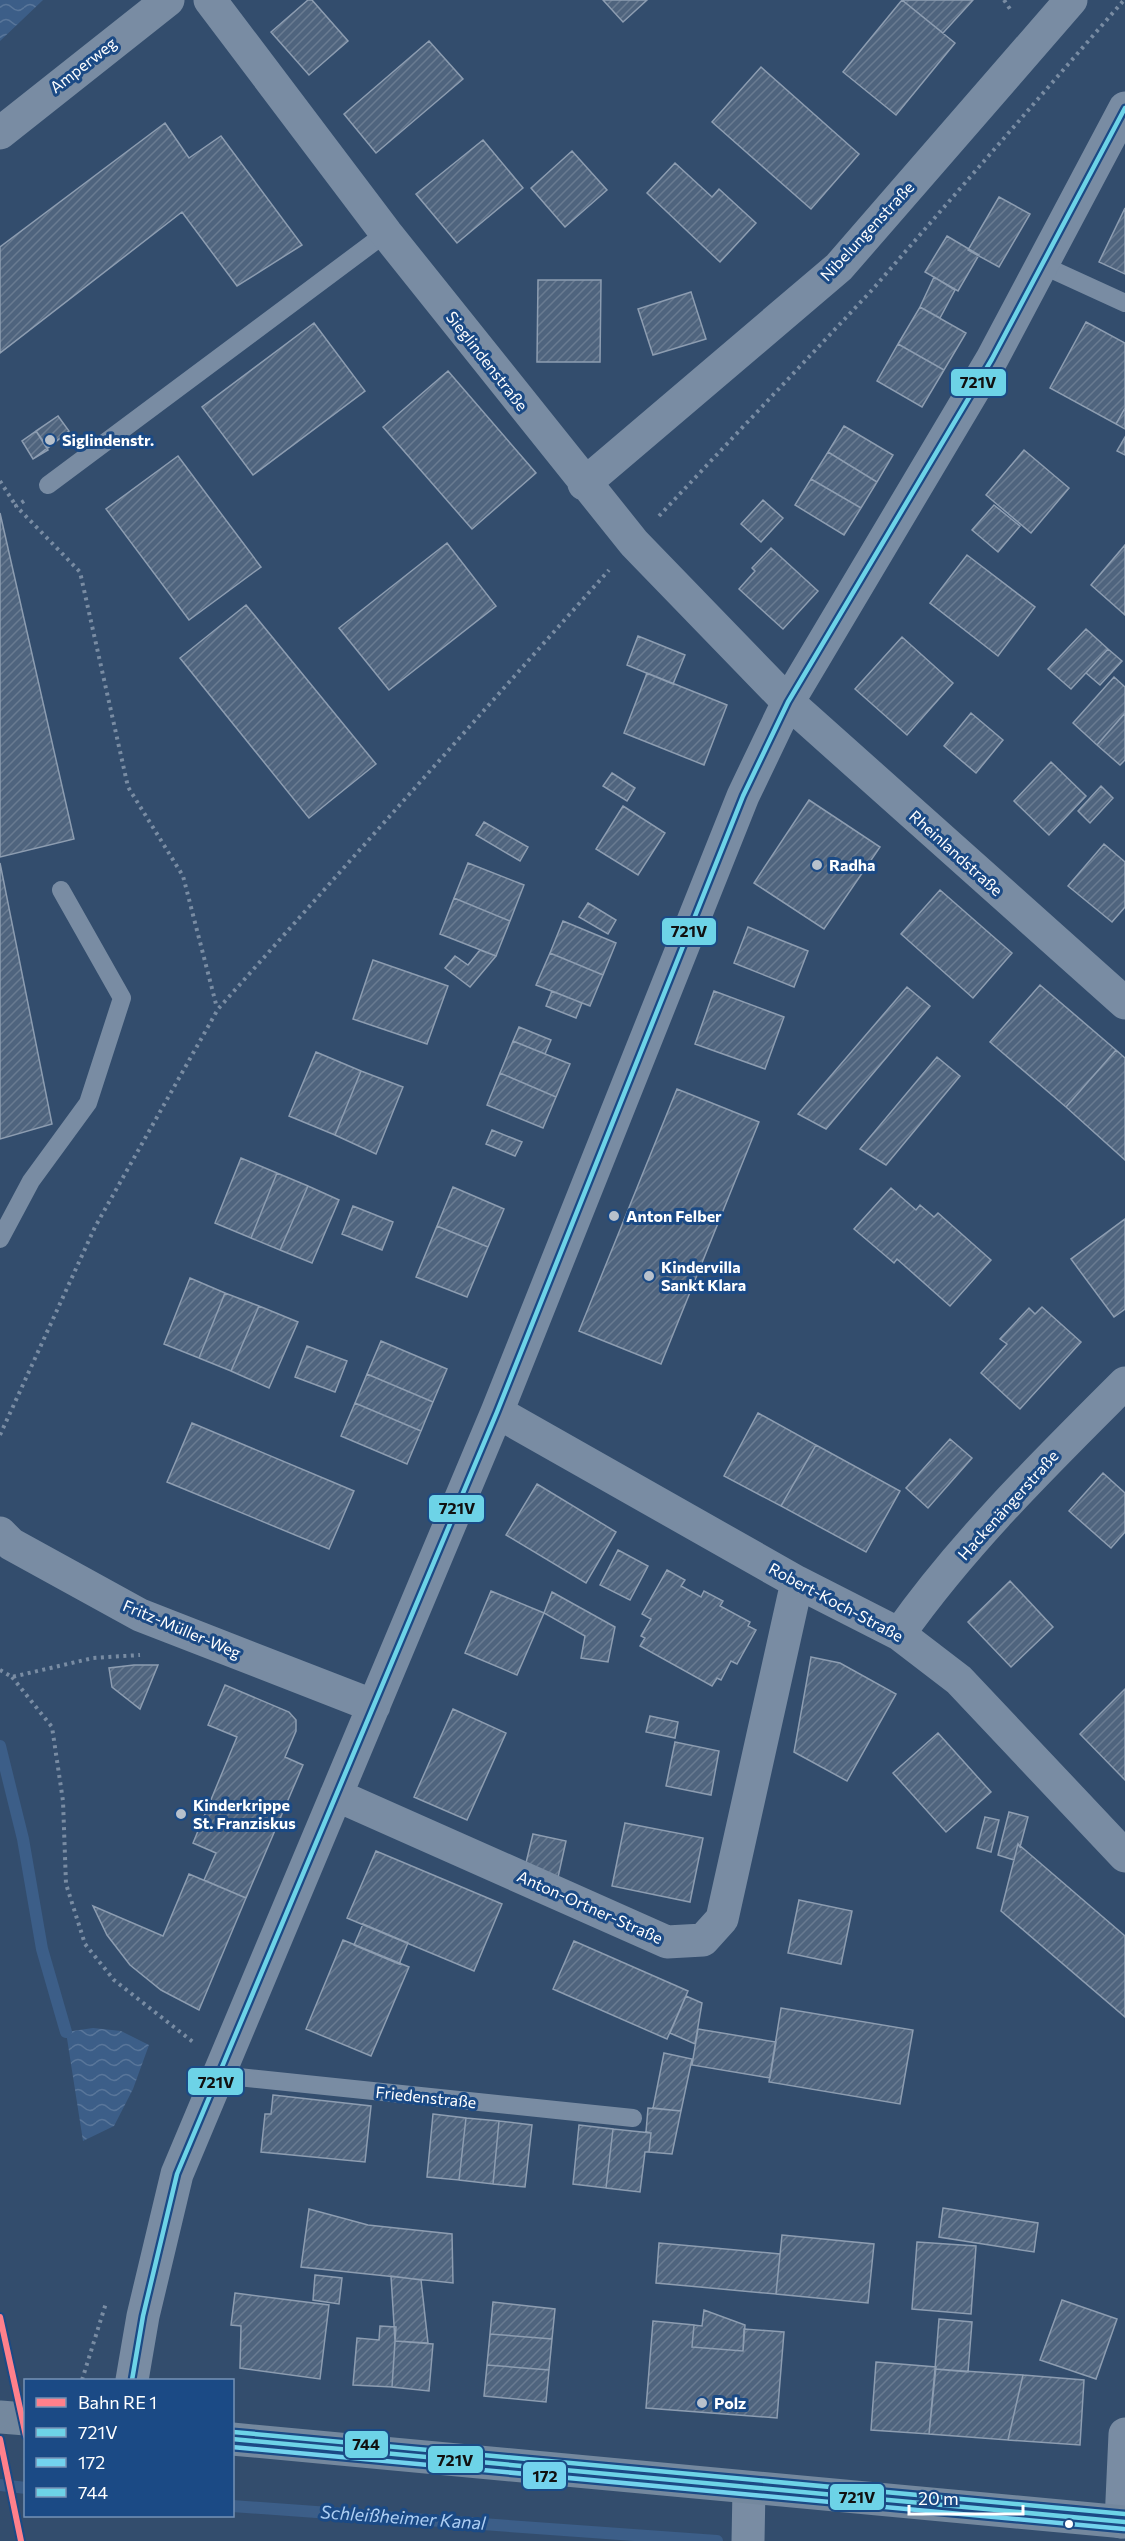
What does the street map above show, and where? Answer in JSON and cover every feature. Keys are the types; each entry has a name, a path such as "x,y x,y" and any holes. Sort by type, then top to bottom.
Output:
{"main road":[{"path":"0,2417 24,2419"},
{"path":"234,2439 1123,2522"}],"street":[{"name":"Amperweg","path":"0,133 168,0"},
{"name":"Sieglindenstraße","path":"210,0 386,233 584,484 634,543 788,702"},
{"name":"Nibelungenstraße","path":"584,484 839,267 1071,0"},
{"path":"132,2379 143,2316 177,2174 497,1412 743,796 788,702 992,359 1125,108"},
{"name":"Rheinlandstraße","path":"788,702 1125,1004"},
{"name":"Hackenängerstraße","path":"899,1634 925,1597 1047,1460 1125,1383"},
{"name":"Robert-Koch-Straße","path":"497,1412 797,1582 899,1634 959,1680 1125,1856"},
{"name":"Fritz-Müller-Weg","path":"0,1533 11,1544 140,1615 374,1706"},
{"name":"Anton-Ortner-Straße","path":"336,1795 667,1942 703,1940 722,1919 797,1582"},
{"path":"1123,2522 1125,2434"},
{"path":"748,2534 750,2489"}],"lane":[{"path":"48,485 386,233"},
{"path":"1042,265 1125,303"},
{"path":"0,1239 31,1181 88,1103 122,998 61,890"},
{"name":"Friedenstraße","path":"219,2075 633,2118"}],"path":[{"path":"0,481 16,506 80,572 128,787 183,876 218,1009"},
{"path":"16,506 48,485"},
{"path":"0,1435 95,1227 218,1009 634,543"},
{"path":"12,1677 93,1658 146,1654"},
{"path":"0,1670 12,1677 52,1727 63,1801 66,1884 85,1944 114,1980 195,2044"}],"water":[{"path":"0,0 43,0 0,41"},
{"path":"93,2028 121,2031 149,2045 133,2089 114,2126 83,2141 66,2032"}],"building":[{"path":"308,0 312,0 348,41 309,75 271,32"},
{"path":"603,0 647,0 623,22"},
{"path":"902,0 955,43 896,115 843,72"},
{"path":"902,0 973,0 943,33"},
{"path":"429,41 463,79 376,153 344,114"},
{"path":"761,67 859,154 811,209 712,122"},
{"path":"165,123 189,158 221,136 302,245 237,286 182,212 0,353 0,247"},
{"path":"483,140 523,188 457,243 416,194"},
{"path":"572,151 607,190 565,227 531,188"},
{"path":"675,163 712,197 719,189 756,223 720,262 647,193"},
{"path":"999,197 1030,214 999,267 968,250"},
{"path":"1125,208 1125,274 1099,262"},
{"path":"947,236 979,255 958,291 925,272"},
{"path":"934,277 955,290 940,318 920,307"},
{"path":"538,280 601,280 600,362 537,362"},
{"path":"691,292 706,339 653,355 638,309"},
{"path":"920,307 966,333 944,370 898,344"},
{"path":"1086,322 1125,343 1125,408 1116,424 1050,388"},
{"path":"314,323 365,391 253,475 202,407"},
{"path":"898,344 944,370 922,407 877,381"},
{"path":"448,371 536,473 472,529 383,427"},
{"path":"1125,408 1125,429 1116,424"},
{"path":"58,416 69,431 33,459 22,441"},
{"name":"Siglindenstr.","path":"58,416 69,431 48,448 36,431"},
{"path":"844,426 893,455 877,482 828,452"},
{"path":"36,431 48,450 33,459 22,441"},
{"path":"1125,437 1125,455 1117,451"},
{"path":"1024,450 1069,488 1031,533 986,495"},
{"path":"828,452 877,482 861,508 811,479"},
{"path":"178,456 261,567 189,620 106,509"},
{"path":"811,479 861,508 844,535 795,505"},
{"path":"763,500 783,518 761,542 741,524"},
{"path":"994,505 1020,526 998,552 972,530"},
{"path":"0,513 74,839 0,857"},
{"path":"447,543 496,606 389,690 339,628"},
{"path":"1125,545 1125,615 1091,585"},
{"path":"771,548 818,591 783,629 739,589 755,571 752,568"},
{"path":"967,555 1035,607 998,656 930,603"},
{"path":"246,605 376,764 309,818 180,658"},
{"path":"1086,629 1108,649 1071,689 1048,669"},
{"path":"638,636 685,655 673,684 627,665"},
{"path":"902,637 953,683 907,735 855,689"},
{"path":"1108,649 1122,661 1100,685 1086,673"},
{"path":"647,673 727,705 704,765 624,733"},
{"path":"1114,677 1125,687 1125,713 1097,745 1073,723"},
{"path":"971,713 1003,740 976,773 944,746"},
{"path":"1125,713 1125,760 1120,765 1097,745"},
{"path":"1051,762 1086,796 1049,835 1014,801"},
{"path":"612,773 635,788 627,801 603,786"},
{"path":"1101,786 1113,798 1090,823 1078,811"},
{"name":"Radha","path":"809,800 880,847 824,929 754,883"},
{"path":"623,806 665,833 638,875 596,849"},
{"path":"484,822 528,847 520,861 476,835"},
{"path":"1104,844 1125,862 1125,907 1112,922 1068,886"},
{"path":"0,863 52,1124 0,1139"},
{"path":"468,863 524,885 510,921 454,898"},
{"path":"940,890 1012,953 973,998 901,934"},
{"path":"454,898 510,921 496,956 440,934"},
{"path":"588,903 616,920 608,934 579,917"},
{"path":"563,921 616,943 603,975 550,953"},
{"path":"748,927 808,951 794,987 734,963"},
{"path":"480,950 496,956 470,987 445,968 455,956 468,965"},
{"path":"550,953 603,975 590,1006 536,985"},
{"path":"373,960 448,986 427,1044 353,1019"},
{"path":"1040,985 1116,1050 1066,1107 990,1042"},
{"path":"907,987 930,1006 826,1129 798,1114"},
{"path":"552,991 582,1003 576,1018 546,1006"},
{"path":"714,991 784,1017 765,1069 695,1044"},
{"path":"519,1027 551,1040 545,1054 513,1041"},
{"path":"513,1041 570,1064 556,1097 500,1073"},
{"path":"1116,1050 1125,1058 1125,1160 1066,1107"},
{"path":"316,1052 361,1071 335,1135 289,1116"},
{"path":"937,1057 960,1076 886,1165 860,1149"},
{"path":"361,1071 403,1087 376,1154 335,1135"},
{"path":"500,1073 556,1097 543,1128 487,1105"},
{"name":"Kindervilla Sankt Klara","path":"677,1089 759,1122 661,1364 579,1331"},
{"path":"492,1130 522,1142 515,1156 486,1144"},
{"path":"241,1158 277,1173 251,1238 215,1223"},
{"path":"277,1173 308,1186 280,1250 251,1238"},
{"path":"308,1186 339,1200 312,1263 280,1250"},
{"path":"453,1187 504,1209 488,1247 437,1226"},
{"path":"891,1188 916,1210 920,1205 934,1217 938,1213 991,1260 950,1306 897,1259 894,1263 854,1229"},
{"path":"353,1206 393,1222 382,1250 342,1234"},
{"path":"1125,1219 1125,1309 1114,1317 1071,1259"},
{"path":"437,1226 488,1247 467,1297 416,1277"},
{"path":"190,1278 225,1293 199,1358 164,1344"},
{"path":"225,1293 259,1306 231,1371 199,1358"},
{"path":"259,1306 298,1322 269,1388 231,1371"},
{"path":"1042,1307 1081,1342 1020,1409 981,1373 1007,1344 1000,1339 1029,1308 1035,1314"},
{"path":"381,1341 447,1369 433,1402 367,1374"},
{"path":"307,1346 347,1361 335,1392 295,1377"},
{"path":"367,1374 433,1402 421,1431 355,1403"},
{"path":"355,1403 421,1431 407,1464 341,1436"},
{"path":"758,1413 816,1445 781,1506 724,1476"},
{"path":"192,1423 354,1491 329,1549 167,1482"},
{"path":"950,1439 972,1458 928,1508 906,1488"},
{"path":"816,1445 900,1491 866,1552 781,1506"},
{"path":"1103,1473 1125,1493 1125,1532 1111,1548 1069,1511"},
{"path":"537,1484 616,1532 586,1583 506,1535"},
{"path":"618,1550 648,1566 630,1600 600,1585"},
{"path":"667,1570 685,1580 681,1586 701,1597 704,1591 723,1601 720,1606 750,1622 748,1626 756,1630 737,1664 731,1661 721,1680 717,1678 712,1686 640,1646 645,1638 641,1636 651,1619 642,1614"},
{"path":"1010,1581 1053,1627 1011,1667 968,1622"},
{"path":"491,1591 544,1613 517,1675 465,1653"},
{"path":"552,1592 615,1627 608,1662 581,1658 585,1636 544,1613"},
{"path":"811,1657 840,1663 896,1694 847,1781 794,1752"},
{"path":"158,1665 140,1709 112,1687 109,1668"},
{"path":"225,1685 289,1712 296,1720 296,1731 285,1757 303,1765 246,1898 204,1880 216,1853 193,1843 237,1737 208,1725"},
{"path":"1125,1689 1125,1780 1080,1734"},
{"path":"453,1709 506,1733 467,1820 414,1797"},
{"path":"650,1716 678,1722 675,1738 646,1732"},
{"path":"938,1733 991,1792 946,1832 893,1773"},
{"path":"675,1742 719,1751 711,1795 666,1786"},
{"path":"1009,1812 1028,1817 1014,1860 998,1855"},
{"path":"985,1817 999,1820 991,1852 977,1848"},
{"path":"625,1823 703,1838 690,1902 612,1886"},
{"path":"533,1834 566,1841 557,1882 525,1867"},
{"path":"1018,1844 1125,1936 1125,2017 1001,1911"},
{"path":"376,1851 502,1904 474,1971 347,1918"},
{"path":"189,1874 246,1898 199,2010 161,1990 130,1965 107,1935 93,1906 163,1936"},
{"path":"799,1900 852,1911 841,1964 788,1953"},
{"path":"363,1924 408,1943 399,1964 354,1945"},
{"path":"343,1940 409,1967 371,2056 306,2029"},
{"path":"574,1941 688,1991 667,2039 553,1989"},
{"path":"686,1996 702,2003 695,2044 670,2033"},
{"path":"781,2008 913,2030 900,2104 769,2082"},
{"path":"698,2029 776,2042 770,2078 692,2065"},
{"path":"664,2053 692,2059 681,2111 653,2108"},
{"path":"273,2095 371,2106 365,2162 261,2152 265,2114 271,2114"},
{"path":"648,2108 681,2111 672,2154 649,2152 651,2133 646,2132"},
{"path":"433,2114 466,2118 459,2180 427,2177"},
{"path":"466,2118 499,2121 493,2184 459,2180"},
{"path":"499,2121 532,2125 525,2187 493,2184"},
{"path":"579,2125 613,2129 606,2188 573,2184"},
{"path":"613,2129 651,2133 649,2152 645,2152 640,2192 606,2188"},
{"path":"943,2208 1038,2223 1034,2252 939,2237"},
{"path":"309,2209 368,2225 452,2234 453,2283 301,2267"},
{"path":"782,2235 874,2244 868,2303 776,2294"},
{"path":"917,2242 976,2246 971,2314 912,2309"},
{"path":"659,2243 780,2254 776,2294 656,2283"},
{"path":"315,2275 342,2278 339,2304 313,2300"},
{"path":"391,2276 421,2280 428,2343 395,2341"},
{"path":"235,2293 329,2305 320,2379 240,2368 241,2326 231,2325"},
{"path":"1062,2300 1117,2319 1096,2379 1040,2360"},
{"path":"493,2302 555,2309 552,2339 490,2334"},
{"path":"704,2310 745,2325 743,2351 692,2347 694,2325 702,2326"},
{"path":"939,2319 972,2322 968,2372 935,2369"},
{"path":"653,2321 694,2325 692,2347 743,2351 744,2329 784,2332 777,2418 646,2408"},
{"path":"380,2326 396,2327 392,2387 353,2385 357,2338 379,2340"},
{"path":"490,2334 552,2339 549,2370 487,2365"},
{"path":"395,2341 433,2344 429,2391 392,2387"},
{"path":"876,2362 936,2367 929,2434 871,2430"},
{"path":"487,2365 549,2370 546,2402 484,2396"},
{"path":"935,2369 1023,2375 1008,2440 929,2434"},
{"path":"1023,2375 1084,2380 1080,2445 1008,2440"}],"waterway":[{"path":"0,1746 23,1839 42,1949 66,2032"},
{"name":"Schleißheimer Kanal","path":"0,2485 24,2488"},
{"name":"Schleißheimer Kanal","path":"234,2506 717,2541"}],"transit line":[{"name":"721V","path":"132,2379 143,2316 177,2174 497,1412 743,796 788,702 992,359 1125,108"},
{"path":"0,2317 24,2427"},
{"name":"744","path":"234,2432 1125,2514"},
{"path":"0,2439 21,2541"},
{"name":"721V","path":"234,2439 1125,2522"},
{"name":"172","path":"234,2447 1124,2529"}],"place":[{"name":"Siglindenstr.","path":"50,440"},
{"name":"Radha","path":"817,865"},
{"name":"Anton Felber","path":"614,1216"},
{"name":"Kindervilla Sankt Klara","path":"649,1276"},
{"name":"Kinderkrippe St. Franziskus","path":"181,1814"},
{"name":"Polz","path":"702,2403"}]}
